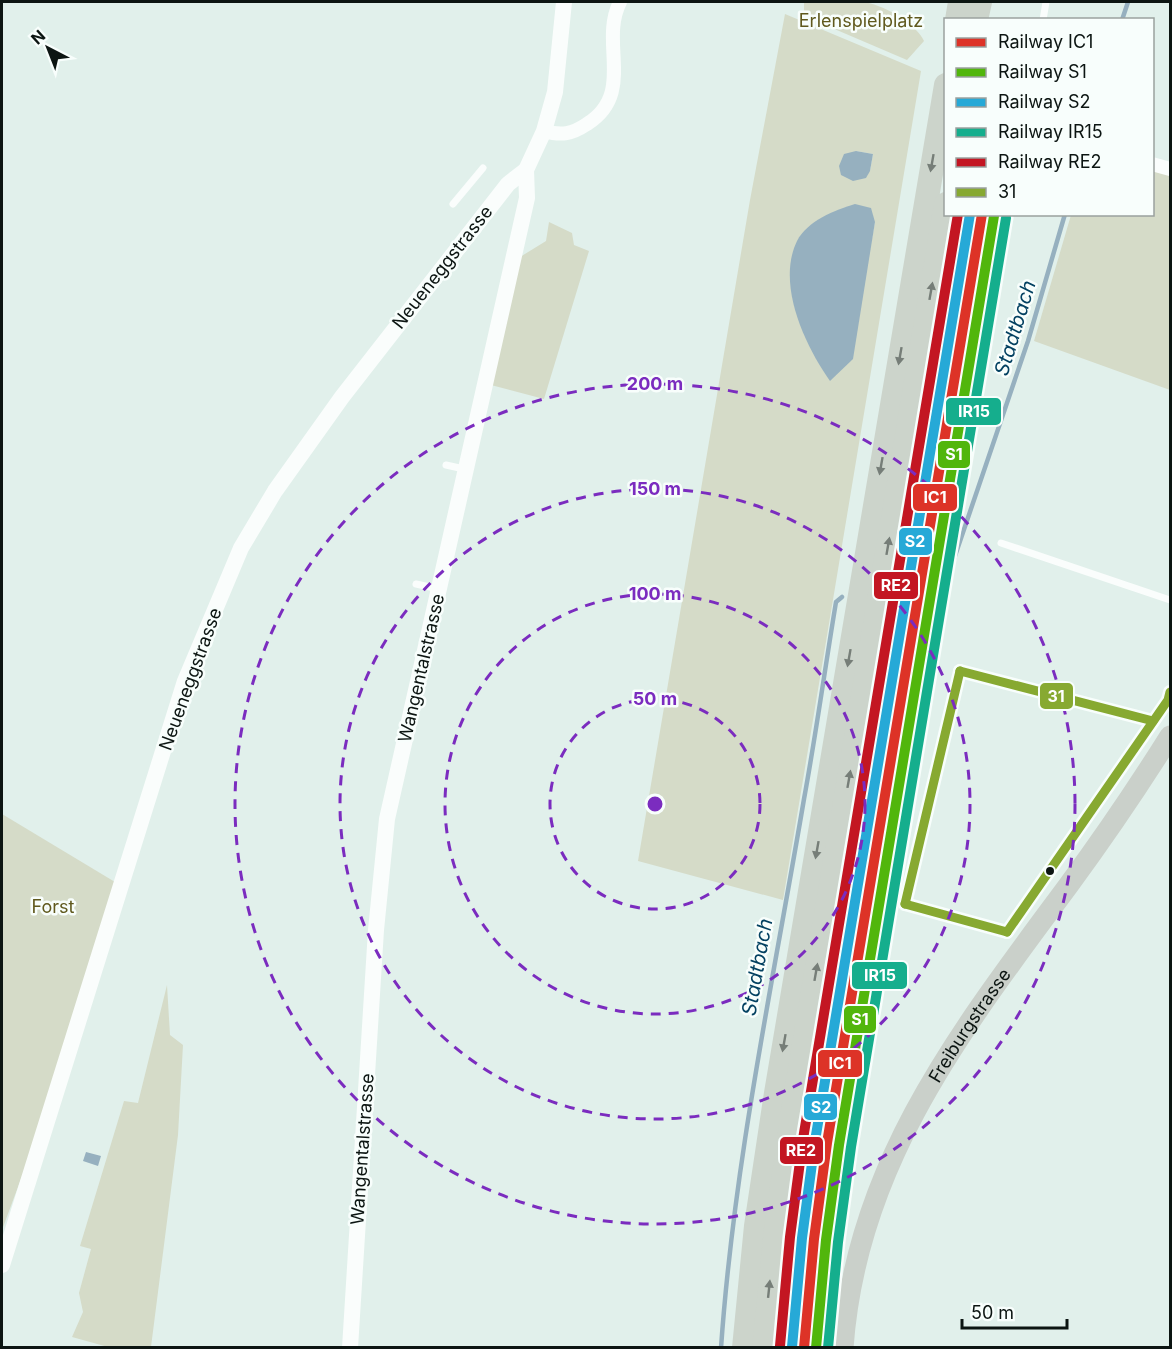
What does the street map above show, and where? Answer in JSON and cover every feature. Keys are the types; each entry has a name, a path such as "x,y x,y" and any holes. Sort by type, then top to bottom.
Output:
{"highway":[{"path":"957,18 960,2"},
{"path":"976,18 980,2"},
{"path":"744,1347 756,1226 776,1093 944,91"},
{"path":"764,1347 775,1239 795,1098 944,210"}],"main road":[{"name":"Freiburgstrasse","path":"843,1347 850,1293 862,1237 885,1171 918,1103 976,1010 1070,883 1170,736"}],"street":[{"name":"Wangentalstrasse","path":"350,1347 382,853 397,772 527,198 526,170 544,131 558,76 564,2"},
{"path":"544,131 566,135 596,118 607,106 614,83 614,21 620,2"},
{"path":"1154,165 1170,169"},
{"name":"Neueneggstrasse","path":"2,1265 185,681 241,548 275,491 376,350 508,184 526,170"}],"lane":[{"path":"1043,18 1047,2"},
{"path":"453,204 483,168"},
{"path":"446,465 465,470"},
{"path":"1001,543 1170,600"},
{"path":"416,584 439,589"},
{"path":"1154,721 960,671 905,904 1007,932 1154,721 1170,692"}],"green space":[{"name":"Erlenspielplatz","path":"804,2 870,3 906,21 924,41 907,60 804,16"},
{"path":"785,14 921,71 783,900 638,861 750,200","holes":["856,151 873,154 870,171","875,222 869,254 790,274"]},
{"path":"1154,171 1170,175 1170,390 1034,341 1071,216 1154,216"},
{"path":"549,222 572,233 574,245 589,251 544,399 491,385 520,257 546,241"},
{"name":"Forst","path":"2,814 115,882 41,1125 2,1230"},
{"path":"167,985 170,1035 183,1045 178,1135 151,1347 108,1347 72,1337 83,1312 79,1293 91,1249 80,1246 124,1101 138,1103"}],"water":[{"path":"856,151 873,154 870,171 866,178 853,181 841,175 839,166 844,154"},
{"path":"855,204 871,208 875,222 853,359 830,381 811,350 796,314 790,276 791,258 797,241 814,222 830,213"},
{"path":"86,1152 101,1156 98,1166 83,1161"}],"waterway":[{"name":"Stadtbach","path":"1123,18 1128,2"},
{"name":"Stadtbach","path":"925,610 933,609 939,603 1028,341 1064,216"},
{"name":"Stadtbach","path":"721,1348 735,1209 756,1072 836,602 842,597"}],"rail line":[{"name":"RE2","path":"780,1346 790,1237 803,1139 958,216"},
{"name":"S2","path":"792,1347 802,1238 815,1141 970,216"},
{"name":"IC1","path":"804,1348 814,1239 827,1143 982,216"},
{"name":"S1","path":"816,1348 826,1240 839,1145 994,216"},
{"name":"IR15","path":"828,1348 838,1242 851,1147 1006,218"}],"transit line":[{"name":"31","path":"960,671 1153,721"},
{"name":"31","path":"905,904 960,671"},
{"name":"31","path":"1007,932 1168,700 1170,692"},
{"name":"31","path":"905,904 1007,932"}]}
